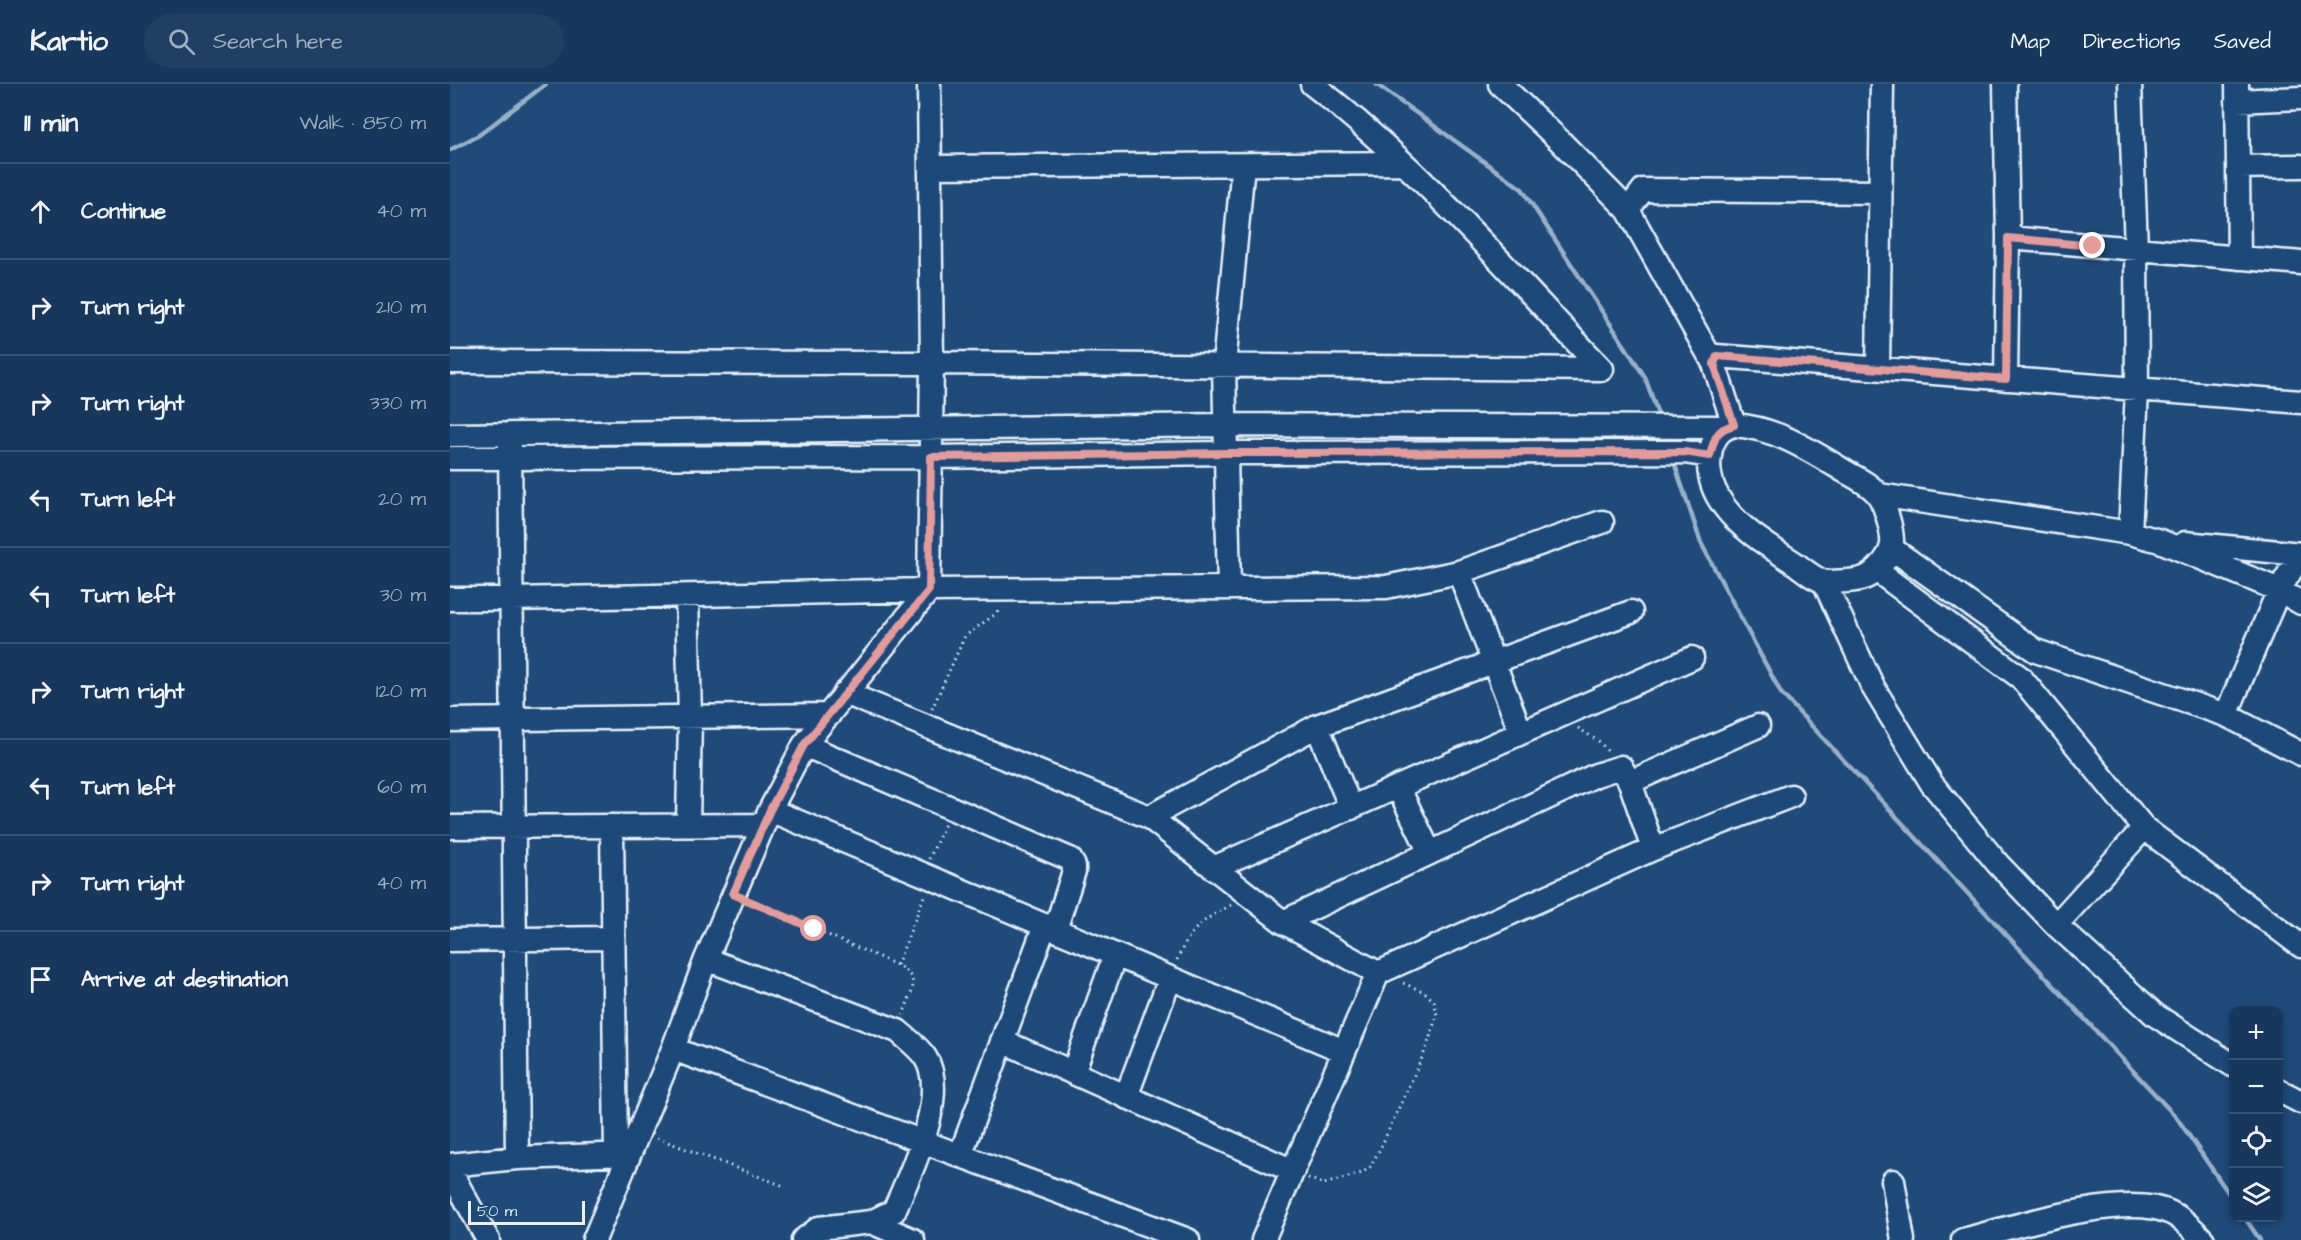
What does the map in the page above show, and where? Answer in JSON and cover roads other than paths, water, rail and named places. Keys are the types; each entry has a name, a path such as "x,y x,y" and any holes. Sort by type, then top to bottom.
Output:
{"street":[{"path":"594,1240 622,1154 639,1131 733,894 767,817 804,745 929,590 932,363 928,84"},
{"path":"450,362 932,363 1602,369 1441,201 1341,106 1312,84"},
{"path":"1500,84 1628,210 1714,364 1729,426"},
{"path":"1878,368 1882,84"},
{"path":"2005,84 2008,238 2006,379"},
{"path":"2130,84 2136,249 2137,390 2130,533"},
{"path":"2239,258 2237,93 2301,98"},
{"path":"930,167 1401,163"},
{"path":"1229,588 1224,366 1243,165"},
{"path":"2238,167 2301,166"},
{"path":"1628,210 1643,190 1880,192"},
{"path":"2008,238 2301,263"},
{"path":"1714,364 1717,356 1722,355 2301,402"},
{"path":"450,435 1226,425 1638,428 1750,426 1795,441 1879,495 2130,533 2160,541 2279,590 2301,603"},
{"path":"1729,426 1714,440 1710,456 1710,482 1728,514 1767,546 1824,582 1873,687 1932,784 1998,864 2056,924 2155,1015 2229,1063"},
{"path":"509,434 517,1158"},
{"path":"450,458 1684,452 1710,456"},
{"path":"1824,582 1863,579 1876,570 1892,548 1889,519 1879,495"},
{"path":"450,599 1005,589 1386,587 1459,572 1602,522"},
{"path":"2160,541 2301,554 2279,590 2226,716"},
{"path":"1892,548 2036,651 2226,716 2301,754"},
{"path":"1876,570 2020,678 2145,828 2301,946"},
{"path":"1459,572 1521,733"},
{"path":"687,596 690,717 688,825"},
{"path":"1149,817 1317,726 1493,660 1631,612"},
{"path":"2020,678 2036,651"},
{"path":"1213,868 1692,658"},
{"path":"846,693 923,727 1149,817 1283,922 1378,972"},
{"path":"450,720 829,715"},
{"path":"1317,726 1351,808"},
{"path":"1283,922 1596,775 1625,775 1758,726"},
{"path":"804,745 1070,859 1074,866 1074,871 1002,1041 960,1156"},
{"path":"1625,775 1653,849"},
{"path":"1398,787 1430,853"},
{"path":"1263,1240 1378,972 1653,849 1791,796"},
{"path":"450,826 688,825 767,817 926,875 1344,1051"},
{"path":"612,826 613,938 622,1154"},
{"path":"2056,924 2145,828"},
{"path":"450,940 613,938"},
{"path":"1073,1073 1115,955"},
{"path":"706,958 898,1031 926,1058 934,1087 923,1142 894,1211 871,1222 819,1228 803,1240"},
{"path":"1126,1096 1170,978"},
{"path":"1002,1041 1293,1171"},
{"path":"673,1049 1188,1240"},
{"path":"2283,1093 2301,1102"},
{"path":"450,1165 517,1158 622,1154"},
{"path":"450,1171 488,1240"},
{"path":"1893,1181 1903,1240"},
{"path":"1963,1240 2037,1221 2117,1205 2147,1205 2172,1213 2203,1240"},
{"path":"871,1222 913,1240"}],"waterway":[{"path":"450,150 479,135 546,84"},
{"path":"1376,84 1522,189 1645,377 1660,420"},
{"path":"1673,459 1701,543 1781,693 2177,1118 2229,1194"},
{"path":"2248,1222 2260,1240"}]}
